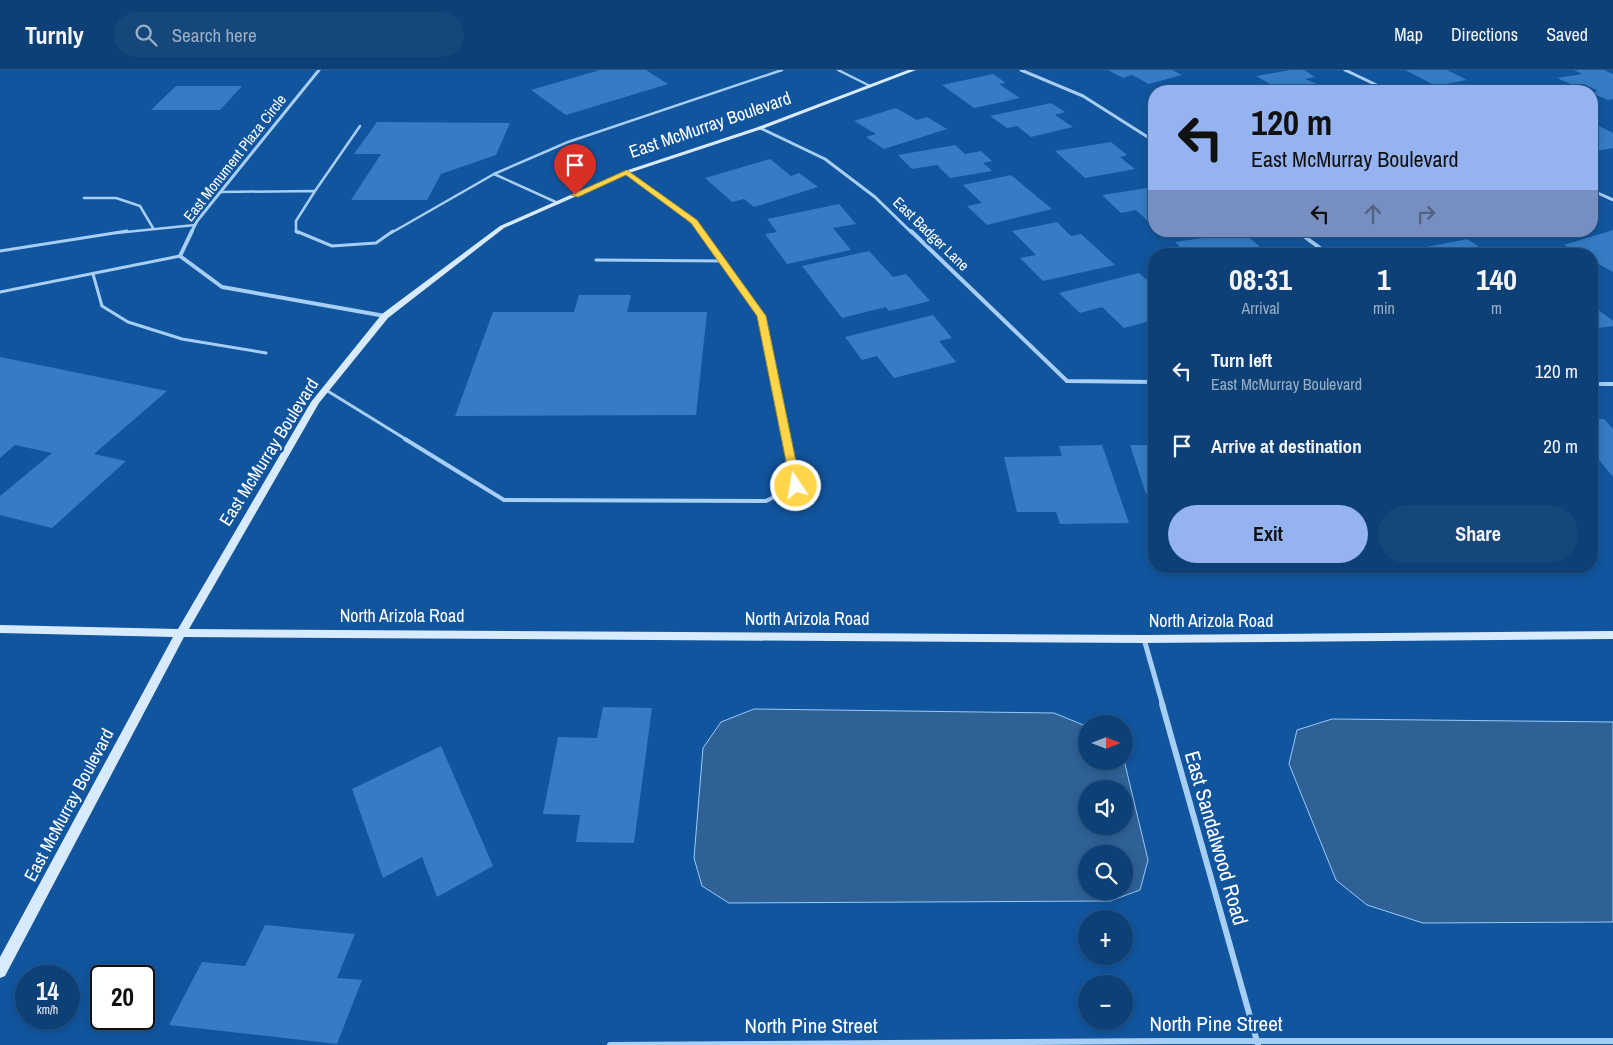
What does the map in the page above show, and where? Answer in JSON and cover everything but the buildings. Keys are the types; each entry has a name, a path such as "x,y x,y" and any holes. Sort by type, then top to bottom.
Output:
{"street":[{"name":"East Monument Plaza Circle","path":"180,256 195,225 319,70"},
{"name":"East McMurray Boulevard","path":"0,972 181,632 316,402 385,316 502,227 627,172 760,128 913,70"},
{"path":"1021,70 1083,96 1148,137"},
{"path":"1345,70 1376,85"},
{"name":"East Badger Lane","path":"760,128 825,159 875,197 1068,381 1148,382"},
{"path":"1598,193 1613,200"},
{"path":"1304,237 1320,248"},
{"path":"180,256 222,287 385,316"},
{"path":"1598,384 1613,384"},
{"name":"North Arizola Road","path":"0,629 1144,639 1613,635"},
{"name":"East Sandalwood Road","path":"1144,639 1257,1043"},
{"name":"North Pine Street","path":"610,1045 1613,1041"}],"lane":[{"path":"360,126 296,221 296,232 332,246 376,243 494,174 568,142 782,70"},
{"path":"838,70 870,86"},
{"path":"326,390 504,500 766,501 796,486 762,316 694,222 627,172"},
{"path":"494,174 558,203"},
{"path":"220,192 315,191"},
{"path":"84,198 116,198 140,206 153,228"},
{"path":"0,251 76,236 195,225"},
{"path":"0,292 180,256"},
{"path":"596,260 724,261"},
{"path":"93,274 102,306 128,322 182,339 266,352"}],"water":[{"path":"754,709 1054,713 1078,723 1078,770 1126,770 1129,780 1078,780 1078,835 1133,835 1133,798 1148,860 1140,890 1133,893 1133,845 1078,845 1078,900 1113,900 729,903 702,886 694,858 703,748 721,722"},
{"path":"1332,719 1613,722 1613,922 1423,923 1367,905 1336,880 1289,764 1297,730"}],"route":[{"path":"575,195 627,172 694,222 724,261 762,316 796,486"}]}
